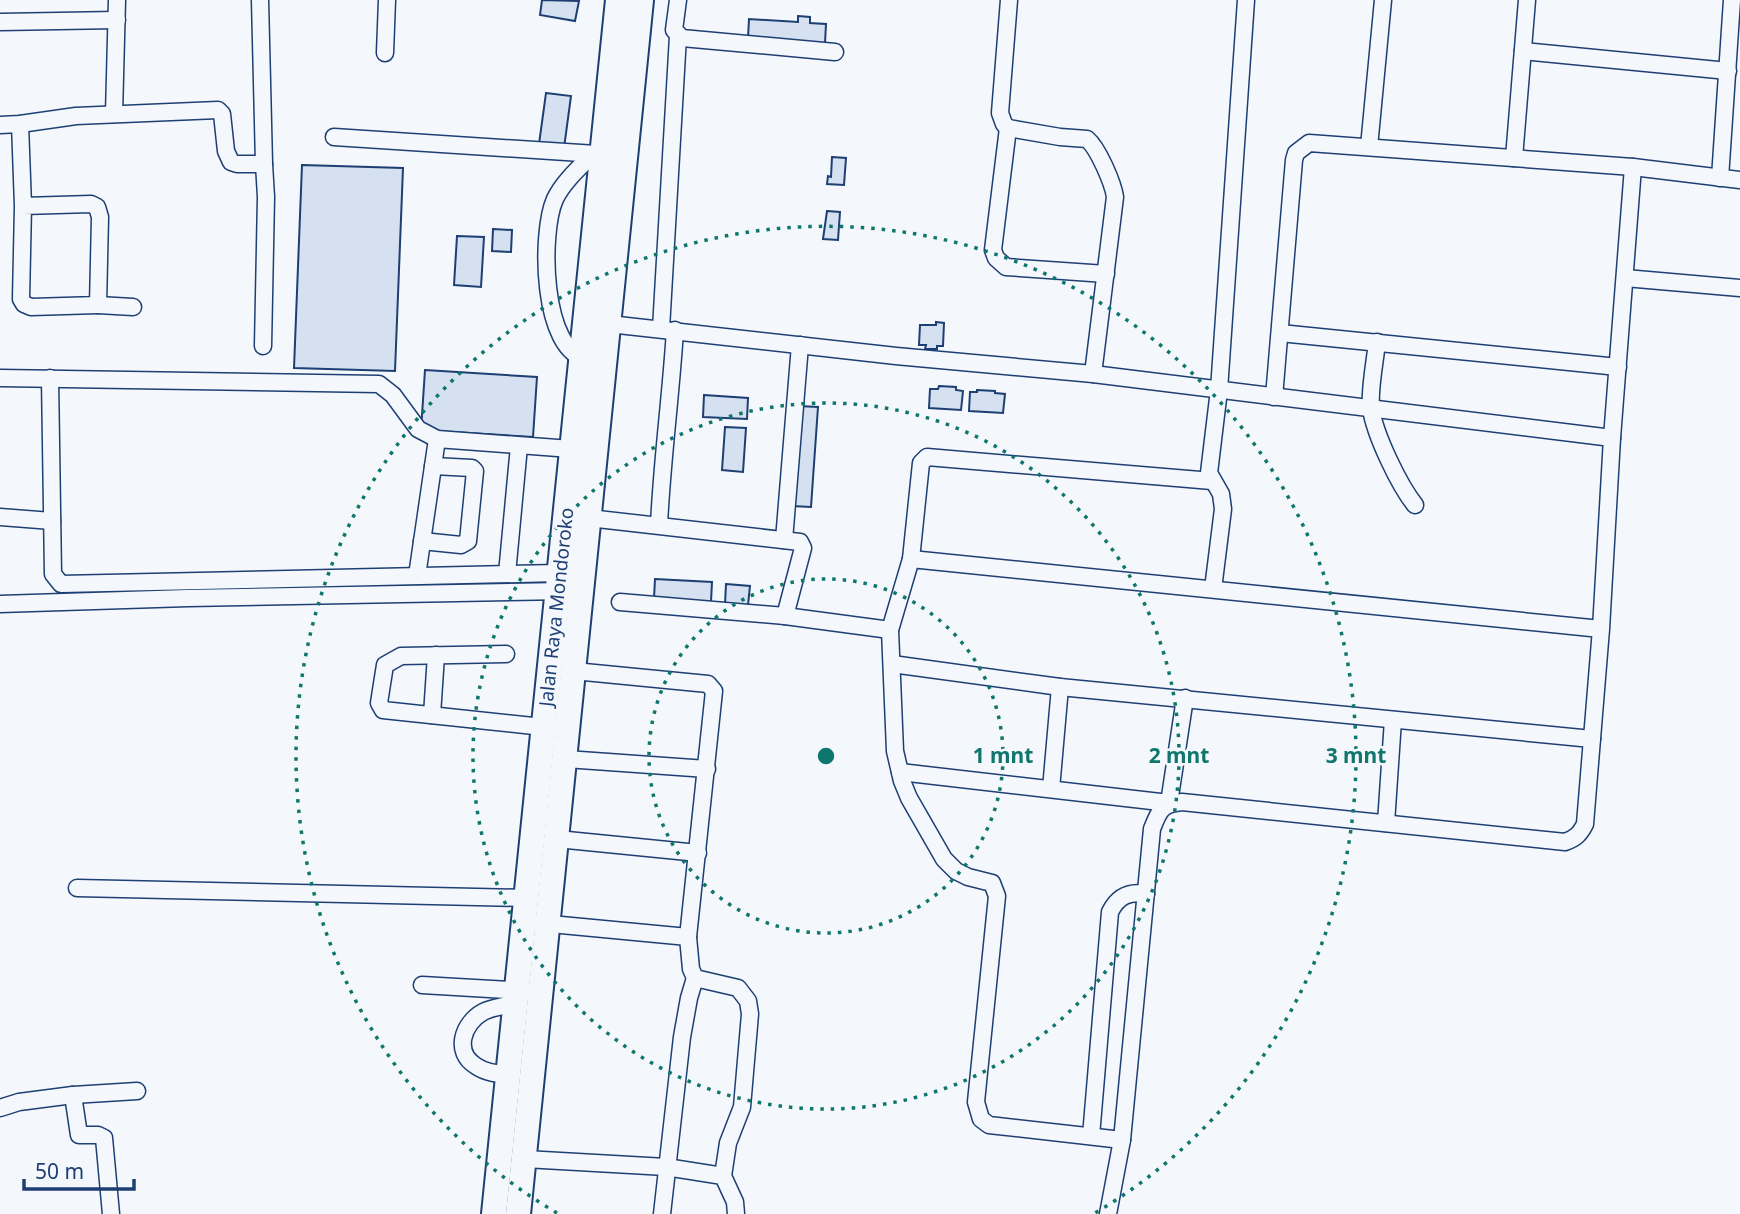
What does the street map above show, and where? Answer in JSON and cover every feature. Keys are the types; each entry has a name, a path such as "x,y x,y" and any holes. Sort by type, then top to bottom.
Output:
{"highway":[{"name":"Jalan Raya Mondoroko","path":"494,1214 515,1174 525,995 525,910 580,358 606,155 618,0"},
{"name":"Jalan Raya Mondoroko","path":"518,1214 509,1074 525,995 549,924 608,324 606,155 641,0"},
{"path":"552,650 575,662"}],"street":[{"path":"114,114 117,0"},
{"path":"260,0 266,197 263,346"},
{"path":"385,53 387,0"},
{"path":"659,525 662,463 672,380 668,330 678,36 674,30 678,0"},
{"path":"1010,0 1000,113 1004,124 1008,128 1087,139 1094,146 1114,189 1093,374"},
{"path":"1213,589 1223,509 1221,494 1209,473 1219,390 1246,0"},
{"path":"1369,147 1383,0"},
{"path":"1514,158 1527,0"},
{"path":"1720,178 1728,71 1735,53 1732,0"},
{"path":"0,22 117,20"},
{"path":"678,36 835,52"},
{"path":"1523,51 1728,71"},
{"path":"0,125 76,116 218,110 222,114 226,151 231,162 264,164"},
{"path":"20,124 23,206 21,299 24,304 31,307 133,307"},
{"path":"1008,128 993,250 996,258 1006,267 1106,274"},
{"path":"334,137 606,155"},
{"path":"1274,397 1296,153 1309,143 1633,167 1740,180"},
{"path":"605,361 580,358 569,348 554,318 547,274 548,218 556,197 606,155"},
{"path":"900,772 1169,803 1182,802 1565,842 1574,839 1585,824 1633,167"},
{"path":"23,206 92,204 97,207 100,217 98,305"},
{"path":"1625,278 1740,288"},
{"path":"584,321 856,352 1093,374 1612,438"},
{"path":"1280,333 1618,367"},
{"path":"1377,342 1371,408 1394,469 1415,505"},
{"path":"783,540 800,345"},
{"path":"0,378 379,383 393,395 418,429 436,439 571,449"},
{"path":"50,378 53,573 61,584 507,574 558,582 582,592"},
{"path":"417,576 436,439"},
{"path":"507,574 519,446"},
{"path":"1122,1140 989,1125 981,1119 976,1102 997,896 992,883 956,871 944,859 908,798 895,751 890,630 911,559 921,463 926,457 1212,481"},
{"path":"422,541 461,545 468,541 475,471 472,468 433,466"},
{"path":"564,516 800,542 803,548 793,617"},
{"path":"0,517 52,521"},
{"path":"911,559 1601,629"},
{"path":"0,604 558,582"},
{"path":"620,602 793,617 890,630"},
{"path":"506,654 401,656 391,659 385,665 379,703 383,709 569,730"},
{"path":"432,715 436,655"},
{"path":"575,662 708,684 714,691 688,937 691,969 695,978 688,998 682,1037 662,1214"},
{"path":"892,664 1060,687 1592,739"},
{"path":"1051,789 1060,687"},
{"path":"1108,1214 1122,1140 1152,829 1158,812 1169,803 1185,698"},
{"path":"1386,823 1393,720"},
{"path":"566,759 707,769"},
{"path":"557,839 698,853"},
{"path":"77,888 525,910 549,924 688,937"},
{"path":"1091,1136 1110,912 1113,905 1124,895 1132,892 1146,894"},
{"path":"695,978 738,988 748,1001 750,1014 741,1107 728,1143 723,1176 735,1202 736,1214"},
{"path":"422,985 525,995"},
{"path":"509,1074 491,1073 468,1060 462,1044 463,1033 470,1021 485,1010 525,995"},
{"path":"0,1108 19,1102 73,1095 137,1091"},
{"path":"73,1095 79,1135 98,1135 104,1138 111,1214"},
{"path":"515,1174 666,1167 723,1176"}],"building":[{"path":"542,0 579,1 575,21 540,15"},
{"path":"798,16 810,17 810,23 826,24 825,43 748,38 749,19 798,22"},
{"path":"546,93 571,96 564,148 539,144"},
{"path":"832,157 846,158 844,185 827,184 828,176 831,177"},
{"path":"302,165 403,168 395,371 294,368"},
{"path":"827,211 840,212 838,240 823,239"},
{"path":"493,229 512,230 511,252 492,251"},
{"path":"457,236 484,237 481,287 454,285"},
{"path":"936,322 944,323 943,346 925,349 926,345 919,345 920,325 936,325"},
{"path":"425,370 537,377 533,437 421,430"},
{"path":"939,386 956,387 956,390 963,391 961,410 929,408 930,389 938,389"},
{"path":"977,390 1005,394 1003,413 969,411 970,392"},
{"path":"704,395 748,398 747,419 703,417"},
{"path":"799,406 818,407 811,507 792,506"},
{"path":"725,427 746,428 743,472 722,470"},
{"path":"655,579 712,582 711,602 654,598"},
{"path":"726,584 750,586 748,605 725,604"}]}
